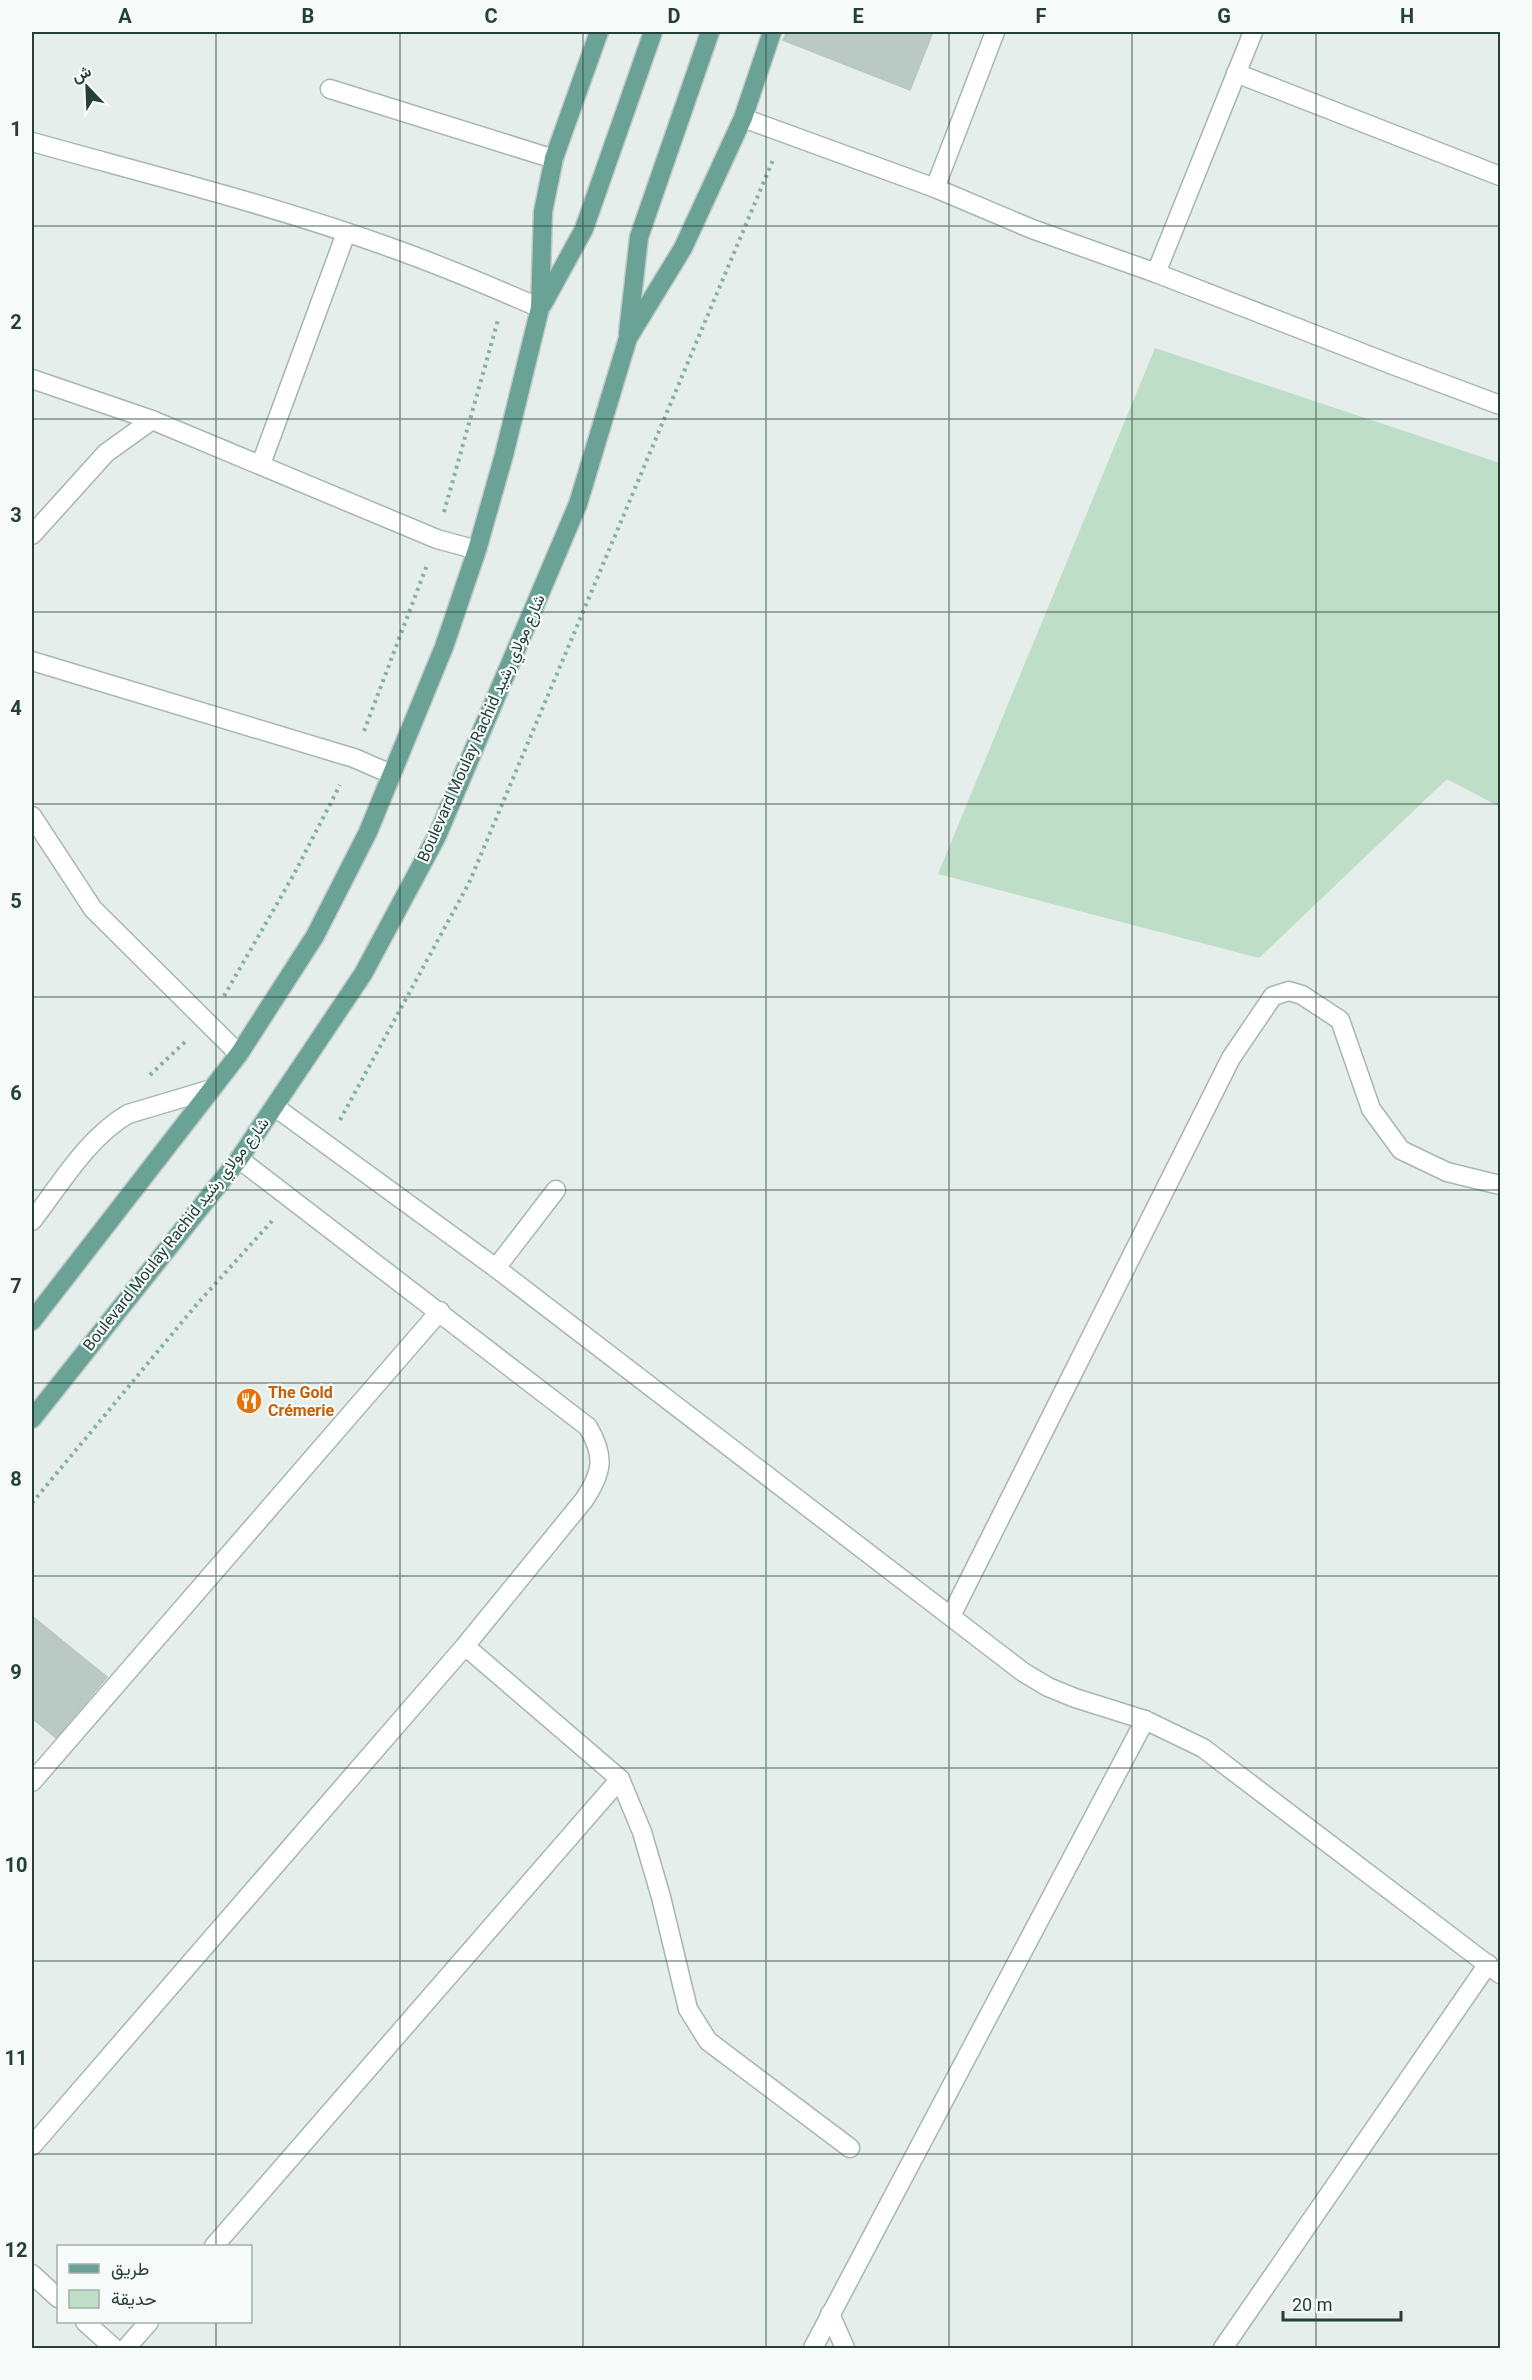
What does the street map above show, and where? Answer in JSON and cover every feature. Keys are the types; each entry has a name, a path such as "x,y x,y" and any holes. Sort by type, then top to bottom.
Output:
{"main road":[{"path":"32,1321 239,1054 315,936 368,832 444,647 477,550 504,455 540,308 543,212 554,159 599,32"},
{"path":"540,308 584,229 653,32"},
{"path":"628,338 639,237 710,32"},
{"name":"Boulevard Moulay Rachid شارع مولاي رشيد","path":"32,1419 239,1158 363,974 437,836 578,504 628,338 683,248 743,118 772,32"}],"street":[{"path":"935,188 996,32"},
{"path":"1156,273 1253,32"},
{"path":"1236,73 1500,176"},
{"path":"330,89 554,159"},
{"path":"743,118 935,188 1032,229 1156,273 1500,405"},
{"path":"32,142 346,232 469,277 540,308"},
{"path":"261,465 346,232"},
{"path":"32,379 152,420 437,538 477,550"},
{"path":"32,535 106,453 152,420"},
{"path":"32,661 354,758 391,774"},
{"path":"32,816 93,909 239,1054"},
{"path":"951,1616 1230,1058 1273,996 1289,991 1302,995 1340,1020 1371,1108 1401,1150 1447,1172 1500,1185"},
{"path":"32,1221 90,1146 116,1121 128,1114 212,1089"},
{"path":"274,1107 496,1269 1023,1672 1048,1687 1145,1720 1203,1748 1494,1969 1223,2349"},
{"path":"32,2146 465,1646 584,1500 596,1483 601,1464 598,1444 588,1426 239,1158"},
{"path":"496,1269 556,1190"},
{"path":"32,1782 440,1311"},
{"path":"465,1646 620,1779 642,1832 661,1897 688,2009 708,2041 850,2148"},
{"path":"813,2349 1145,1720"},
{"path":"216,2245 620,1779"},
{"path":"32,2274 57,2297"},
{"path":"830,2314 845,2349"},
{"path":"86,2323 114,2349"},
{"path":"126,2349 148,2323"}],"green space":[{"path":"1155,348 1500,463 1500,807 1447,779 1259,958 938,874"}],"building":[{"path":"787,32 933,32 910,90 783,40"},
{"path":"32,1616 107,1677 56,1738 32,1718"}],"place":[{"name":"The Gold Crémerie","path":"249,1401"}]}
